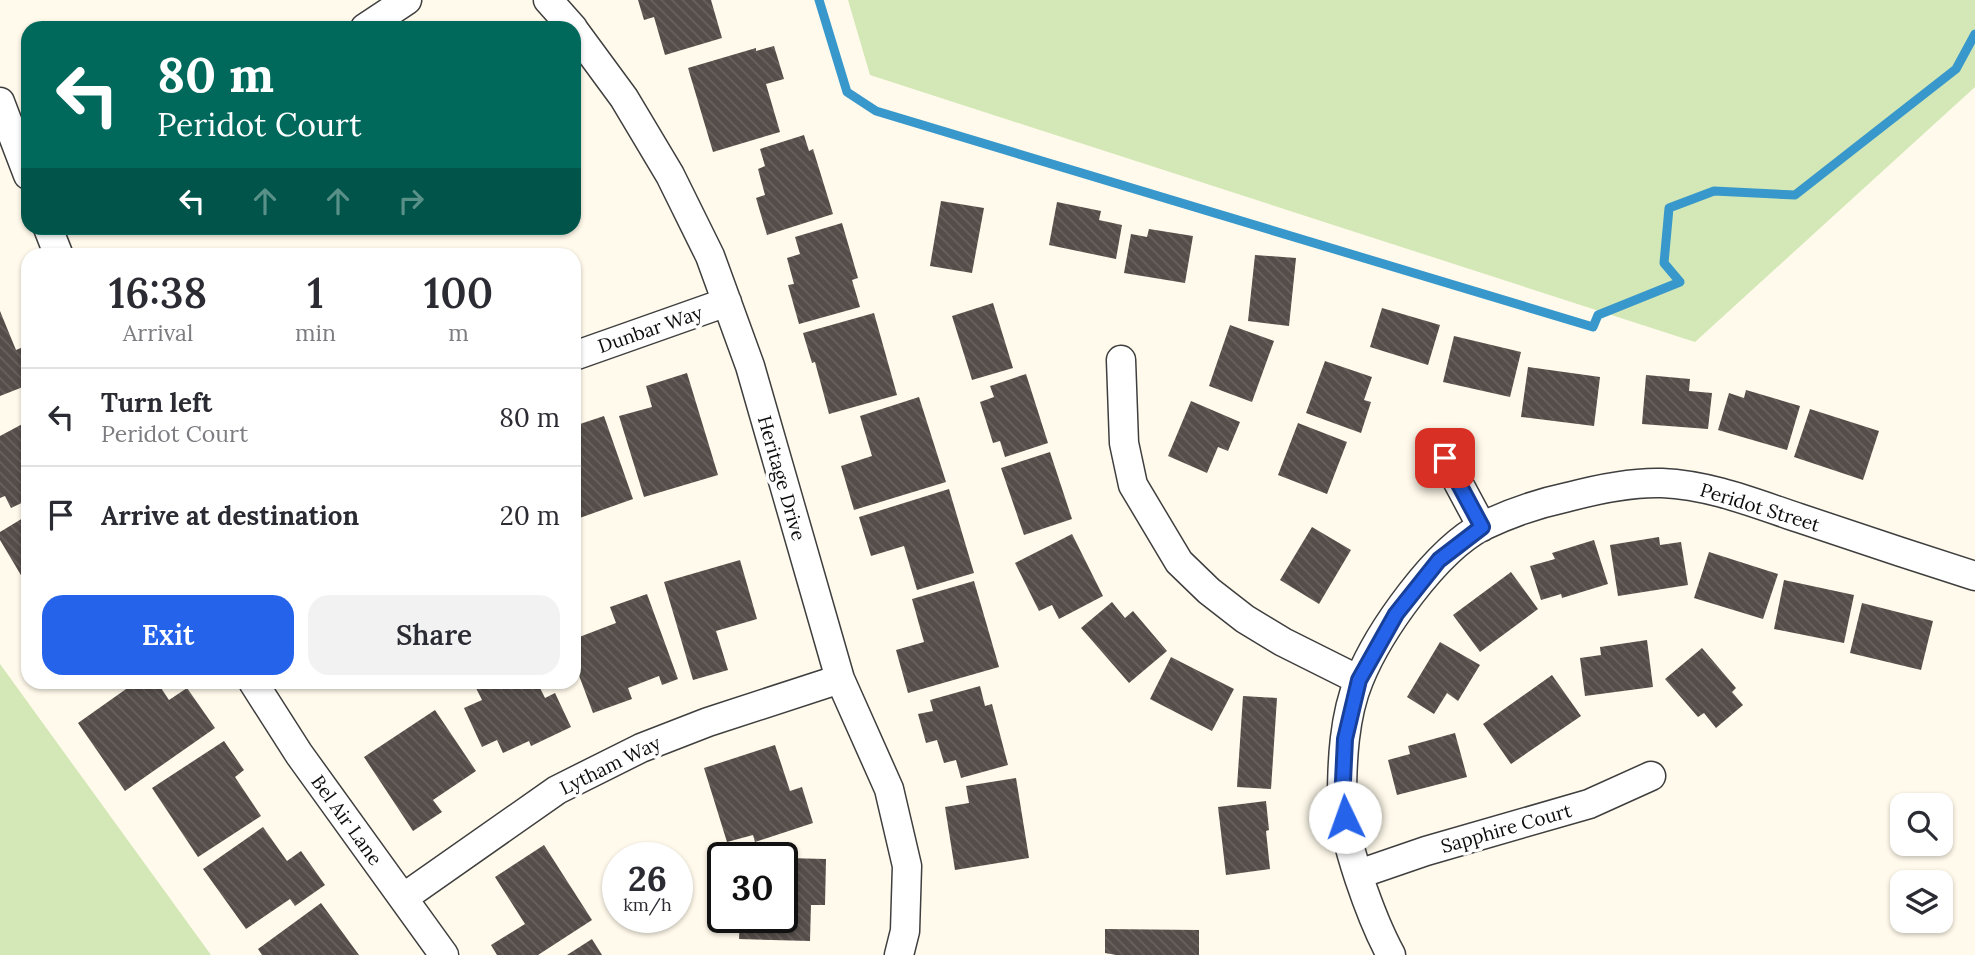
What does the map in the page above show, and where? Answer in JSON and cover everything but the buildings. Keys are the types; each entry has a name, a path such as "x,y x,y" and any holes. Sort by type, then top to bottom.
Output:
{"street":[{"path":"376,21 407,0"},
{"name":"Heritage Drive","path":"548,0 566,21"},
{"name":"Heritage Drive","path":"581,40 624,98 670,175 710,257 750,366 840,679 889,789 907,866 905,931 900,955"},
{"path":"0,102 21,157"},
{"name":"Dunbar Way","path":"581,354 727,302"},
{"path":"1121,360 1124,443 1133,485 1179,562 1244,619 1359,680"},
{"path":"1445,458 1482,527"},
{"name":"Peridot Street","path":"1391,955 1380,934 1347,832 1342,802 1345,739 1359,680 1396,614 1439,560 1482,527 1545,502 1606,488 1660,483 1711,489 1975,576"},
{"name":"Lytham Way","path":"403,898 569,783 685,730 840,679"},
{"name":"Bel Air Lane","path":"257,689 299,754 444,955"},
{"name":"Sapphire Court","path":"1359,874 1426,851 1589,804 1651,776"}],"green space":[{"path":"848,0 1975,0 1975,87 1695,342 870,75"},
{"path":"0,664 211,955 0,955"}],"waterway":[{"path":"819,0 847,92 876,111 1593,327 1598,315 1680,282 1664,263 1669,208 1714,191 1795,195 1956,69 1975,34"}],"route":[{"path":"1345,817 1342,802 1345,739 1359,680 1396,614 1439,560 1482,527 1445,458"}]}
